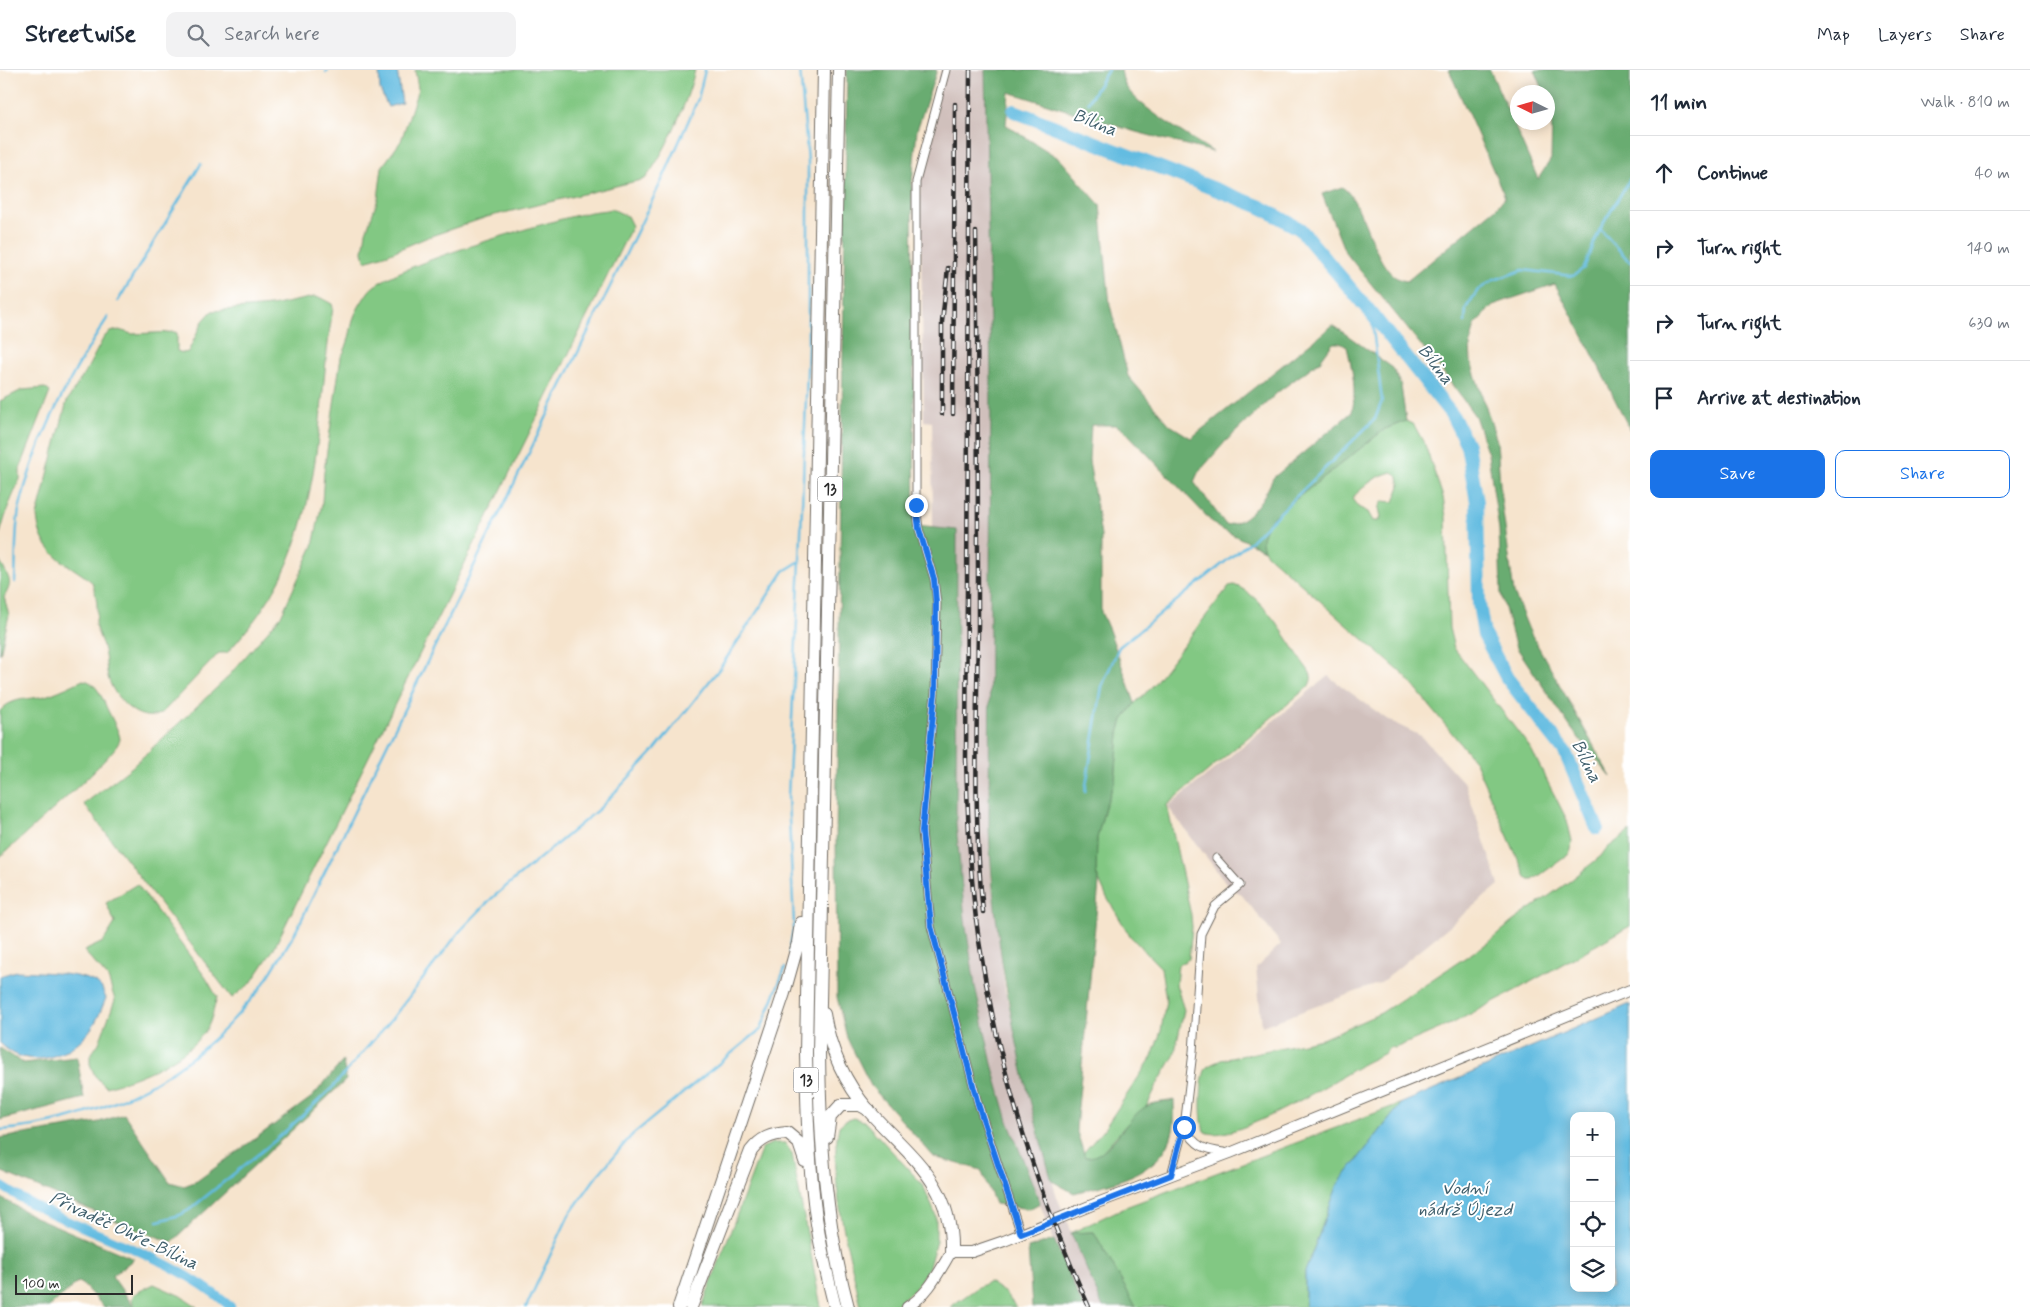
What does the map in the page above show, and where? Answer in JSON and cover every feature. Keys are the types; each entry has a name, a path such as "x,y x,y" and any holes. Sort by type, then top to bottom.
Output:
{"highway":[{"name":"13","path":"824,70 806,1053 807,1126 820,1201 848,1307"},
{"name":"13","path":"835,1307 822,1256 820,1201 820,985 839,70"},
{"path":"679,1307 784,993 798,943 810,851"},
{"path":"820,985 826,1024 833,1052 848,1082 869,1110 920,1162 941,1195 951,1230 951,1252"},
{"path":"820,1201 830,1118 841,1105 860,1106 869,1110"},
{"path":"691,1307 751,1151 758,1142 768,1136 787,1133 799,1143 820,1201"}],"street":[{"path":"946,70 916,182 916,505 919,529 934,579 937,622 935,693 922,831 931,926 978,1104 1021,1234"},
{"path":"1171,1175 1184,1127 1193,1052 1201,934 1215,906 1240,885 1216,858"},
{"path":"907,1307 913,1304 934,1282 951,1252 972,1252 1021,1234 1230,1153 1630,990"},
{"path":"1184,1127 1191,1139 1201,1148 1230,1153"}],"shaded area":[{"path":"941,70 985,70 991,380 989,828 991,876 998,937 1005,990 1035,1122 1057,1197 1103,1307 1083,1307 1054,1240 1008,1121 992,1064 975,986 965,920 956,824 957,530 933,528 932,422 924,421 920,185 929,108"},
{"path":"1328,676 1388,720 1421,736 1465,784 1499,885 1380,983 1262,1026 1256,968 1281,944 1241,894 1230,888 1168,807"}],"green space":[{"path":"415,70 695,70 675,127 645,179 487,217 365,261 363,251 366,232 378,199 382,167 401,141 418,89"},
{"path":"847,70 937,70 917,130 912,183 915,526 957,530 956,824 965,920 975,986 992,1064 1008,1121 1040,1203 1029,1209 995,1204 981,1170 934,1157 871,1086 847,1038 837,997 836,839"},
{"path":"985,70 1121,70 1125,85 1141,103 1166,122 1213,152 1136,132 1009,92 1006,125 1060,159 1100,205 1110,305 1128,376 1170,425 1191,438 1333,325 1393,368 1401,386 1406,421 1385,429 1273,517 1263,536 1264,550 1217,527 1126,432 1116,425 1091,425 1089,460 1101,536 1101,612 1135,703 1123,720 1119,733 1115,781 1105,807 1097,838 1096,873 1099,883 1076,1129 1085,1157 1094,1156 1102,1152 1139,1111 1150,1105 1174,1100 1174,1120 1173,1131 1167,1146 1159,1158 1147,1167 1119,1181 1074,1193 1052,1181 1018,1050 996,918 989,828 991,380","holes":["1333,343 1340,343 1347,347 1352,371 1354,387 1352,412 1273,478 1261,501 1249,514 1234,523 1226,525 1194,482 1198,473 1225,442 1278,392 1320,361"]},
{"path":"1449,70 1490,70 1510,115 1510,130 1516,130 1538,179 1551,159 1552,130 1555,130 1555,85 1541,85 1535,70 1630,70 1630,430 1555,284 1493,305 1475,324 1470,345 1471,362 1497,441 1501,498 1514,593 1529,630 1611,777 1573,731 1515,645 1501,594 1499,530 1488,454 1475,416 1442,371 1345,252 1322,194 1342,187 1351,196 1386,268 1396,277 1407,281 1496,208 1505,197"},
{"path":"612,209 627,216 632,226 273,950 251,983 232,998 84,804 132,767 225,680 281,616 313,546 322,503 324,471 341,357 348,343 355,314 369,291 382,281 405,270 471,246 589,212"},
{"path":"314,297 321,298 332,304 333,308 312,478 295,544 282,576 264,607 227,653 219,653 163,712 155,716 140,714 132,710 120,699 109,680 104,652 95,625 97,603 92,582 56,556 43,540 39,529 37,516 67,401 104,337 110,332 119,330 132,334 175,332 177,333 177,351 183,353 188,352 203,321 212,311 271,306"},
{"path":"45,388 50,392 20,469 20,479 8,507 0,534 0,401 22,390"},
{"path":"1406,421 1414,425 1425,445 1443,497 1446,517 1449,628 1454,648 1531,749 1567,820 1572,841 1571,850 1568,855 1533,880 1529,880 1526,877 1474,760 1406,677 1268,555 1262,545 1264,531 1273,517 1385,429","holes":["1393,472 1398,477 1400,486 1394,502 1383,501 1379,508 1381,517 1379,521 1373,521 1368,512 1358,507 1353,500 1354,496 1381,475"]},
{"path":"0,561 9,579 9,586 4,597 9,615 0,654"},
{"path":"1234,585 1254,598 1273,618 1309,670 1311,680 1308,687 1167,805 1192,927 1189,959 1178,965 1176,984 1184,1010 1174,1056 1147,1106 1127,1124 1101,1153 1091,1158 1085,1157 1083,1154 1085,1151 1104,1129 1152,1057 1161,1031 1166,1000 1161,968 1130,936 1106,896 1096,873 1097,838 1105,807 1115,781 1119,733 1123,720 1135,703 1150,689 1229,586"},
{"path":"83,680 91,683 99,693 120,739 115,748 86,779 0,857 0,711 5,706 18,700 51,694"},
{"path":"1630,831 1630,926 1455,1022 1395,1048 1390,1047 1385,1053 1281,1111 1235,1130 1216,1134 1204,1131 1201,1099 1204,1072 1207,1067 1221,1060 1322,1039 1381,1013 1489,942 1512,922 1570,881 1601,856 1606,849"},
{"path":"137,884 206,978 217,997 206,1030 186,1050 161,1066 134,1078 106,1087 95,1076 90,1064 90,1056 99,1043 115,1000 108,978 84,951 103,942 115,923 106,903"},
{"path":"0,1048 23,1063 77,1057 84,1098 0,1120"},
{"path":"343,1061 346,1080 172,1242 135,1229 0,1171 0,1138 99,1122 124,1114 170,1182 184,1186 197,1181 312,1097"},
{"path":"1402,1103 1338,1184 1305,1272 1305,1307 1136,1307 1094,1232 1071,1233 1123,1208"},
{"path":"853,1118 864,1121 923,1185 936,1216 936,1241 929,1267 914,1290 892,1307 861,1307 841,1217 836,1169 836,1147 839,1126"},
{"path":"773,1143 785,1143 792,1154 821,1307 702,1307 762,1148"},
{"path":"0,1197 33,1216 134,1259 112,1276 134,1307 104,1307 78,1282 49,1307 0,1307"},
{"path":"1094,1232 1136,1307 1103,1307 1071,1233"},
{"path":"1054,1240 1083,1307 1032,1307 1028,1248"},
{"path":"989,1282 1005,1293 1016,1307 950,1307 980,1286"},
{"path":"154,1284 183,1297 198,1307 134,1307 132,1299 134,1294"}],"water":[{"path":"379,70 397,70 402,103 388,107 380,90"},
{"path":"16,971 85,978 101,987 106,998 97,1019 87,1034 74,1046 53,1056 30,1058 19,1056 9,1051 0,1043 0,976"},
{"name":"Vodní nádrž Újezd","path":"1630,1004 1630,1307 1305,1307 1305,1272 1338,1184 1402,1103"}],"waterway":[{"path":"0,1130 34,1126 68,1118 132,1095 190,1059 216,1037 262,986 296,931 664,176 698,99 705,70"},
{"path":"158,1221 180,1215 189,1210 277,1139 331,1089 391,1020 460,931 491,899 600,808 655,750 720,668 784,571 800,561 808,344 808,161 800,70"},
{"path":"1088,102 1108,70"},
{"name":"Bílina","path":"1014,111 1261,207 1300,229 1371,313 1452,415 1467,445 1477,502 1479,604 1484,635 1507,678 1565,752 1597,828"},
{"path":"118,301 201,164"},
{"path":"1630,179 1600,229 1630,262"},
{"path":"1465,322 1466,308 1478,290 1494,280 1523,270 1573,276 1584,268 1600,229"},
{"path":"1085,792 1102,686 1119,647 1251,541 1375,419 1382,401 1371,313"},
{"path":"15,582 16,536 19,510 34,459 55,409 80,362 108,317"},
{"path":"789,953 794,924 788,797 800,562"},
{"path":"526,1307 569,1215 596,1177 632,1135 761,1029 785,968"},
{"name":"Přivaděč Ohře-Bílina","path":"0,1185 33,1205 136,1250 186,1275 231,1307"}],"railway":[{"path":"970,70 966,759 973,896 987,988 1008,1082 1021,1128 1052,1218 1089,1307"},
{"path":"953,414 955,104"},
{"path":"976,232 978,380 976,769 978,841 983,912"},
{"path":"942,414 942,322 948,268"}],"route":[{"path":"916,505 919,529 934,579 937,631 935,693 926,772 922,831 931,926 978,1104 1021,1234 1171,1175 1184,1127"}]}
